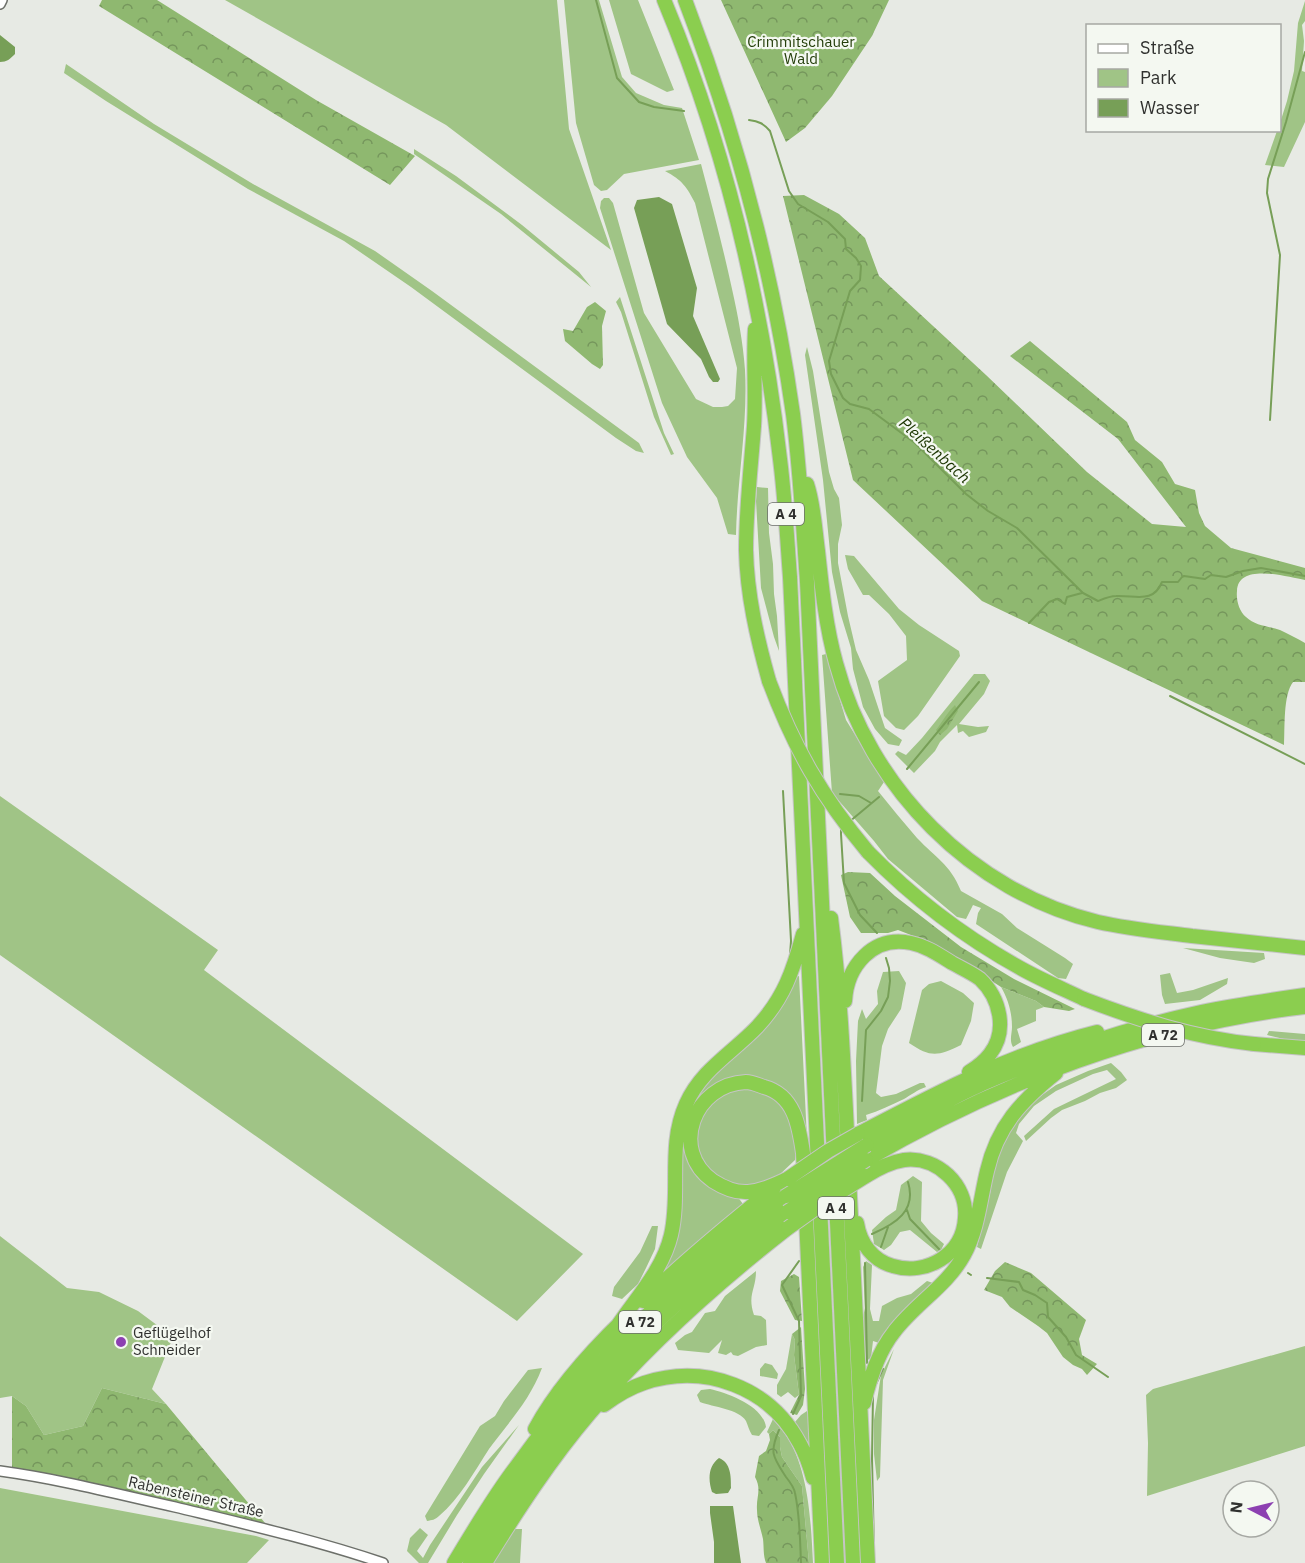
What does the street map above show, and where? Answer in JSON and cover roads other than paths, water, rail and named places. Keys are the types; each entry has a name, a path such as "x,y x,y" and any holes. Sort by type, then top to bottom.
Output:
{"highway":[{"name":"A 4","path":"664,0 710,126 731,201 756,304 781,460 792,612 837,1563"},
{"name":"A 4","path":"685,0 722,103 759,238 783,354 798,453 807,582 853,1563"},
{"path":"756,304 753,355 754,424 747,497 746,553 749,590 755,628 769,681 784,720 808,770 832,806 868,852 910,892 956,928 1022,969 1084,999 1163,1026 1202,1036 1254,1044 1305,1048"},
{"path":"798,453 809,490 829,633 844,691 860,728 886,773 931,827 957,851 1000,881 1062,911 1130,928 1305,948"},
{"path":"820,854 837,967 842,1031 868,1563"},
{"path":"618,1325 657,1270 671,1237 675,1203 676,1142 686,1104 698,1083 710,1069 756,1028 771,1010 786,987 807,920"},
{"path":"515,1468 539,1421 576,1371 618,1325 678,1266 787,1179 828,1151 862,1139 953,1084 981,1063 991,1053 998,1037 1000,1021 998,1006 991,992 978,978 923,947 909,942 886,944 861,958 848,981 842,1031"},
{"name":"A 72","path":"454,1563 515,1468 548,1424 587,1377 634,1328 707,1259 862,1139 913,1119 982,1084 1111,1036 1199,1012 1305,994"},
{"name":"A 72","path":"470,1563 530,1470 597,1385 668,1312 740,1249 787,1212 866,1160 910,1135 1028,1080 1143,1041 1200,1026 1305,1007"},
{"path":"953,1084 1042,1047 1150,1019 1199,1012"},
{"path":"861,1415 876,1362 885,1344 908,1316 949,1276 971,1241 987,1171 995,1145 1007,1123 1017,1108 1036,1089 1067,1065"},
{"path":"787,1179 759,1190 747,1192 731,1191 709,1178 695,1160 690,1135 695,1116 712,1094 730,1084 748,1082 769,1088 779,1093 793,1109 800,1128 822,1563"},
{"path":"485,1563 540,1478 589,1414 646,1352 702,1298 788,1228 826,1201 893,1162 917,1160 937,1167 957,1186 964,1200 965,1219 961,1238 949,1255 927,1268 907,1270 890,1266 876,1258 862,1240 857,1228 850,1188"},
{"path":"589,1414 625,1391 661,1378 701,1376 721,1380 763,1400 784,1420 801,1444 819,1498"}],"street":[{"name":"Rabensteiner Straße","path":"0,1471 81,1486 276,1531 383,1563"}],"water":[{"path":"0,35 15,47 15,54 8,60 0,62"},
{"path":"659,197 672,204 697,288 693,316 720,379 718,382 713,382 701,359 667,324 634,208 637,200"},
{"path":"719,1458 730,1470 731,1488 728,1493 712,1492 711,1469"},
{"path":"710,1506 733,1506 741,1563 714,1563"}],"waterway":[{"name":"Pleißenbach","path":"596,0 617,78 639,102 654,107 684,111"},
{"path":"1270,420 1280,255 1267,193 1268,179 1305,52"},
{"name":"Pleißenbach","path":"749,120 761,123 770,131 789,191 798,204 828,222 845,239 846,249 861,266 860,280 850,291 829,361 831,374 843,398 850,404 869,409 915,443 966,494 988,511 1017,528 1083,593 1098,601 1114,596 1149,596 1158,589 1162,582 1178,582 1184,576 1205,579 1211,575 1226,577 1261,568 1305,576"},
{"path":"1029,623 1049,602 1057,599 1065,604 1067,597 1082,593"},
{"path":"907,769 979,682"},
{"path":"1170,696 1305,764"},
{"path":"783,791 790,955"},
{"path":"840,794 859,796 871,803"},
{"path":"849,822 879,797"},
{"path":"843,827 841,834 844,883 860,915 877,933"},
{"path":"862,1101 866,1030 881,1011 888,997 890,981 886,958"},
{"path":"872,1234 889,1226 907,1209 910,1192 908,1182"},
{"path":"907,1210 910,1219 939,1249"},
{"path":"881,1247 888,1227"},
{"path":"793,1414 801,1396 799,1321 782,1285 799,1261"},
{"path":"865,1263 867,1363"},
{"path":"987,1278 1019,1282 1023,1290 1047,1303 1048,1317 1066,1337 1076,1355 1108,1377"},
{"path":"876,1384 883,1369"},
{"path":"873,1395 874,1551"},
{"path":"779,1430 773,1450 778,1464 792,1485 797,1502 801,1563"}],"place":[{"name":"Geflügelhof Schneider","path":"121,1342"}],"park label":[{"name":"Crimmitschauer Wald","path":"801,50"}]}
